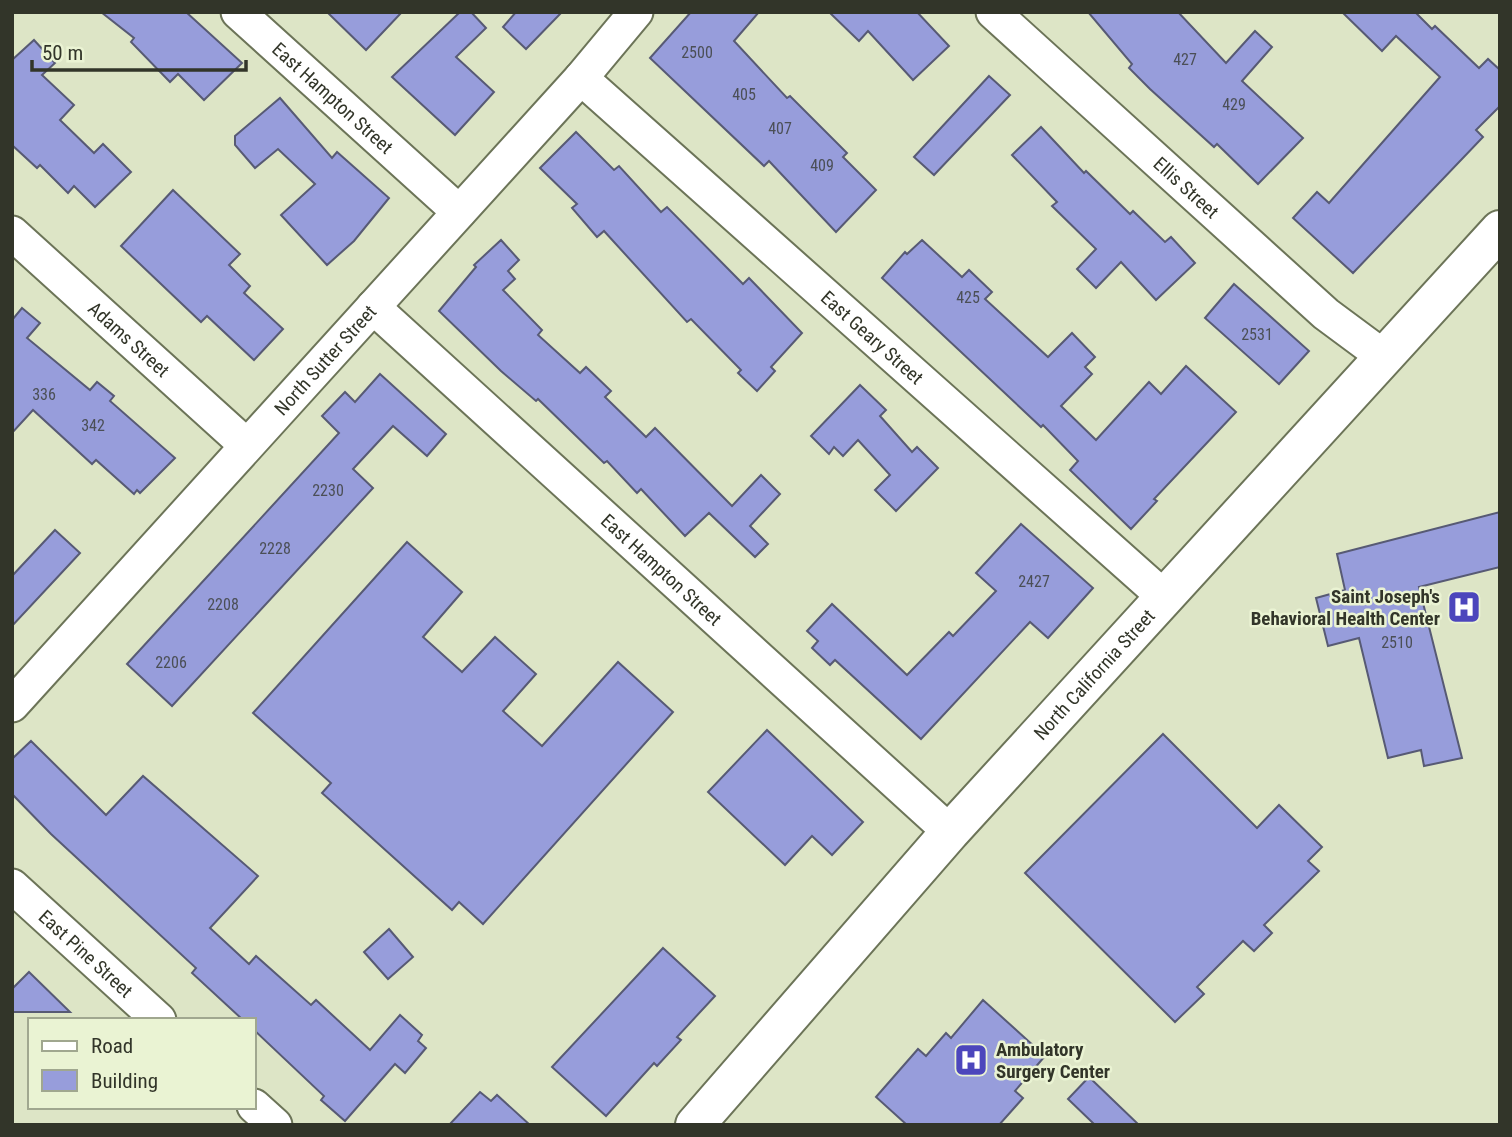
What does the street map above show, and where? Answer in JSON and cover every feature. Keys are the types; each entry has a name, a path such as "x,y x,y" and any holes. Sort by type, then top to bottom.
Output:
{"street":[{"name":"East Hampton Street","path":"238,12 458,212"},
{"name":"North Sutter Street","path":"12,705 580,78 636,12"},
{"name":"Ellis Street","path":"993,12 1326,314 1384,357"},
{"name":"East Geary Street","path":"580,78 1163,596"},
{"name":"North California Street","path":"695,1125 950,832 1500,230"},
{"name":"Adams Street","path":"12,233 246,445"},
{"name":"East Hampton Street","path":"373,307 950,832"},
{"name":"East Pine Street","path":"12,886 157,1018"},
{"path":"256,1108 275,1125"}],"building":[{"path":"101,12 186,12 242,63 204,100 178,74 170,82 131,42 134,38"},
{"path":"327,12 402,12 366,50"},
{"path":"460,12 471,12 486,28 456,57 494,92 455,135 392,77"},
{"path":"516,12 562,12 526,49 503,27"},
{"path":"691,12 759,12 734,41 787,98 790,96 847,153 843,157 876,190 836,232 769,161 764,166 650,58"},
{"path":"829,12 917,12 949,46 913,80 868,31 859,41"},
{"path":"1088,12 1178,12 1226,63 1255,31 1272,47 1242,81 1303,138 1258,184 1217,144 1214,147 1129,68 1132,64"},
{"path":"1342,12 1419,12 1417,14 1432,29 1435,26 1479,68 1488,59 1500,70 1500,106 1476,130 1483,137 1353,273 1293,218 1317,192 1329,203 1440,77 1396,36 1382,51"},
{"path":"34,40 55,63 42,75 74,105 60,120 94,153 103,144 131,172 95,207 74,186 68,193 40,165 37,168 12,145 12,60"},
{"path":"989,76 1010,95 934,175 914,157"},
{"path":"280,98 332,158 337,152 389,198 354,241 327,265 281,215 315,184 278,149 255,168 235,145 235,136"},
{"path":"1041,127 1084,173 1086,171 1130,214 1133,211 1165,242 1171,237 1195,263 1156,300 1121,262 1096,288 1077,269 1096,249 1052,206 1057,202 1012,155"},
{"path":"576,132 614,170 619,166 661,212 667,207 743,284 749,278 802,333 771,367 775,371 757,391 738,373 741,370 691,319 687,322 604,231 597,237 572,208 577,204 540,168"},
{"path":"173,190 240,254 229,265 250,286 244,293 283,329 254,360 207,316 201,322 121,246"},
{"path":"501,240 519,260 508,271 515,279 503,290 542,330 538,335 580,373 586,367 611,391 605,397 646,437 655,428 732,506 761,475 780,494 750,526 768,544 755,557 709,513 685,536 641,489 637,493 607,461 604,463 538,399 536,401 501,371 439,311 476,267 474,265"},
{"path":"922,240 962,277 969,270 992,292 985,299 1048,357 1072,333 1095,357 1085,367 1092,374 1061,406 1096,440 1149,382 1161,394 1186,366 1236,412 1154,499 1157,501 1131,529 1070,470 1078,461 1043,425 1041,427 882,278 905,252 907,254"},
{"path":"1234,284 1309,351 1279,384 1205,318"},
{"path":"22,308 40,323 27,338 90,390 97,382 114,396 110,401 175,458 140,493 137,490 134,494 96,460 92,464 33,410 12,433 12,320"},
{"path":"380,374 446,434 427,456 393,426 353,469 373,488 172,706 127,664 339,433 322,416 345,392 355,402"},
{"path":"860,385 886,410 880,416 912,452 917,447 938,468 896,511 875,490 890,475 858,440 843,456 834,447 829,454 811,436"},
{"path":"1500,512 1500,567 1419,587 1462,758 1424,766 1421,750 1388,758 1359,638 1328,646 1316,598 1345,590 1337,554"},
{"path":"1021,524 1093,588 1048,638 1030,622 921,739 835,660 830,665 812,648 818,641 807,631 832,604 907,675 949,632 953,636 996,591 976,573"},
{"path":"55,530 80,553 12,626 12,576"},
{"path":"407,542 462,592 423,637 462,672 495,637 536,674 503,711 542,746 618,662 673,712 483,924 459,902 452,910 322,793 331,783 253,713"},
{"path":"767,730 863,822 832,855 812,836 785,865 708,792"},
{"path":"1163,734 1257,828 1279,805 1322,847 1308,861 1319,871 1264,925 1272,933 1254,951 1243,941 1197,987 1204,994 1175,1022 1025,873"},
{"path":"31,741 106,815 143,776 258,876 210,928 249,964 256,956 311,1005 316,1000 370,1050 400,1015 422,1035 418,1041 426,1048 405,1073 395,1064 345,1121 321,1100 324,1096 256,1032 256,1018 241,1018 192,973 196,968 51,834 12,794 12,759"},
{"path":"389,929 413,957 388,979 364,952"},
{"path":"663,948 715,996 677,1037 681,1040 657,1066 654,1063 606,1116 552,1067"},
{"path":"29,972 70,1012 12,1012 12,989"},
{"name":"Ambulatory Surgery Center","path":"983,1000 1045,1056 1015,1091 1023,1098 999,1125 907,1125 876,1097 918,1049 926,1056 946,1033 951,1038"},
{"path":"1089,1077 1139,1125 1095,1125 1068,1099"},
{"path":"480,1092 491,1101 497,1095 530,1125 449,1125"}],"place":[{"name":"Saint Joseph's Behavioral Health Center","path":"1464,607"},
{"name":"Ambulatory Surgery Center","path":"971,1060"}]}
